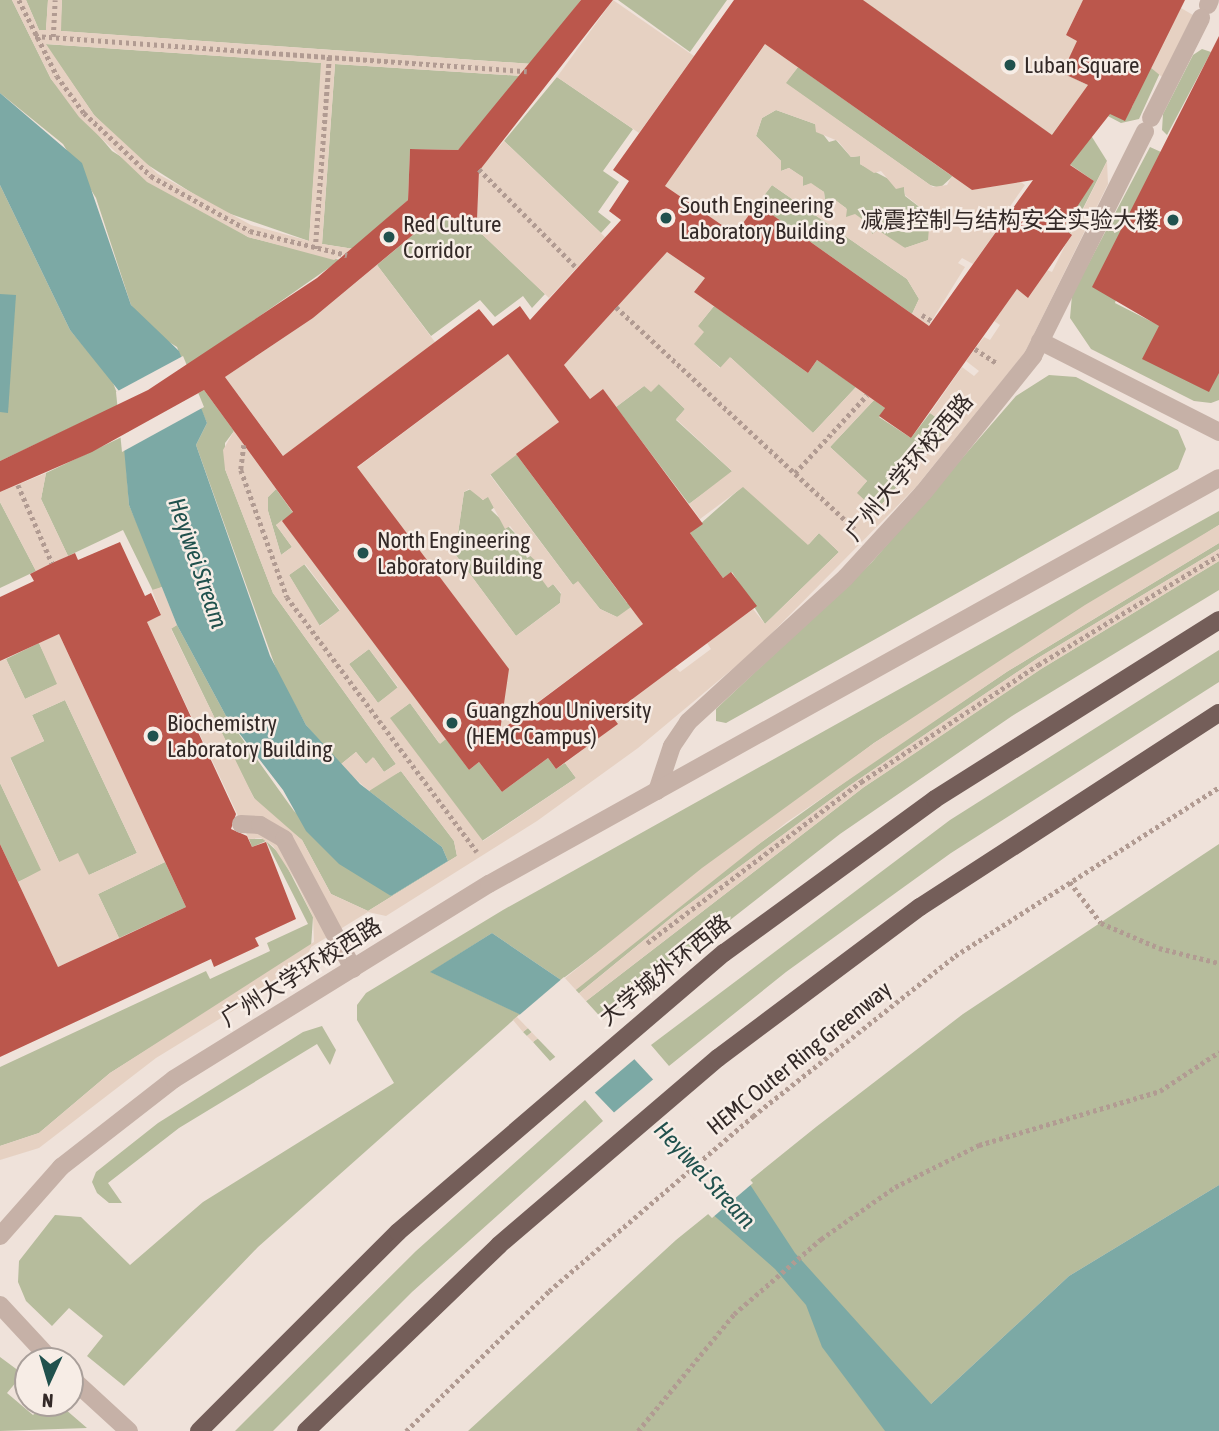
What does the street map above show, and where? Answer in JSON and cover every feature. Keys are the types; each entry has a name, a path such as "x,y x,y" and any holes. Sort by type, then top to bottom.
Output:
{"main road":[{"name":"大学城外环西路","path":"200,1431 398,1232 568,1082 745,937 935,799 1219,620"},
{"path":"306,1431 428,1310 686,1084 929,901 1219,713"}],"lane":[{"name":"广州大学环校西路","path":"657,791 688,722 803,619 874,547 953,457 1040,341 1207,8"},
{"path":"1040,341 1219,432"},
{"name":"广州大学环校西路","path":"0,1236 61,1167 132,1108 352,969 489,884 1219,478"},
{"path":"241,824 260,825 284,839 352,969"},
{"path":"0,1305 39,1347"},
{"path":"84,1390 130,1431"}],"path":[{"path":"19,0 35,36 84,113 151,176 219,217 315,249 347,255"},
{"path":"52,37 55,0"},
{"path":"35,36 527,71"},
{"path":"315,249 329,57"},
{"path":"479,169 577,268"},
{"path":"616,307 874,547"},
{"path":"922,315 932,321"},
{"path":"975,349 1005,369"},
{"path":"795,473 867,395"},
{"path":"244,445 241,470 287,597 477,852"},
{"path":"18,485 52,563"},
{"path":"647,943 905,752 1219,555"},
{"name":"HEMC Outer Ring Greenway","path":"406,1431 549,1291 676,1178 753,1116 955,956 1219,787"},
{"path":"1070,882 1101,923 1159,948 1219,963"},
{"path":"638,1431 734,1314 821,1239 937,1162 1160,1091 1219,1052"}],"green space":[{"path":"0,0 12,0 51,79 112,151 248,237 340,260 185,368 177,347 153,332 131,305 96,198 63,144 0,93"},
{"path":"26,0 48,0 46,30 39,30"},
{"path":"62,0 581,0 532,64 60,31"},
{"path":"618,0 727,0 690,52"},
{"path":"863,0 1092,137 1107,161 1070,234 1061,228 1094,181 1065,161 1072,149"},
{"path":"1073,38 1079,41 1062,73 1132,107 1150,67 1160,73 1139,119 1121,123 1064,93 1058,85"},
{"path":"45,44 322,63 309,241 219,210 132,155 94,115"},
{"path":"1202,49 1211,52 1167,135 1162,130 1163,114 1193,55"},
{"path":"335,64 522,76 458,150 410,149 408,200 354,249 322,244"},
{"path":"798,67 953,176 940,188 930,185 785,83"},
{"path":"557,77 633,129 603,171 619,182 598,212 611,222 601,233 504,141"},
{"path":"776,110 815,124 829,142 836,140 851,157 860,156 860,164 904,187 905,196 930,215 929,240 905,248 872,234 869,225 846,217 846,208 833,199 825,201 824,192 811,184 803,186 802,177 789,168 781,171 781,161 756,136 762,118"},
{"path":"1150,147 1161,152 1115,303 1219,356 1219,400 1211,403 1194,401 1091,349 1070,318 1072,295"},
{"path":"0,185 70,330 112,380 121,404 0,461"},
{"path":"772,185 907,279 919,299 912,314 757,204"},
{"path":"432,219 467,220 545,294 532,308 523,296 495,317 480,300 431,336 377,265"},
{"path":"714,306 808,373 817,360 856,387 813,433 731,358 721,368 693,344 703,332 697,327"},
{"path":"1049,375 1076,377 1178,430 1186,449 1178,469 726,723 716,721 716,709 872,562 1016,396"},
{"path":"659,384 685,409 676,420 733,472 689,504 616,407 644,386"},
{"path":"204,390 234,431 225,443 225,469 273,593 396,764 384,772 374,758 366,764 356,752 340,765 306,725 278,674 196,445 207,423 195,395"},
{"path":"874,400 885,408 879,417 911,438 930,413 949,426 876,511 856,493 867,481 830,447"},
{"path":"124,436 129,505 164,586 153,591 123,530 68,556 41,499 46,473"},
{"path":"516,454 627,603 674,601 617,617 600,609 578,582 573,585 490,474"},
{"path":"743,486 809,544 819,533 839,552 765,624 732,572 723,578 690,533"},
{"path":"276,489 294,514 276,525 292,547 281,555 268,511 268,497"},
{"path":"471,489 483,500 488,496 496,506 491,510 517,535 527,558 532,555 540,564 535,568 549,587 553,584 561,594 560,603 516,636 455,554 464,492"},
{"path":"0,502 36,571 0,588"},
{"path":"1219,511 1219,525 874,743 561,980 492,933 431,972 520,1014 258,1247 124,1386 87,1356 103,1336 69,1308 52,1326 26,1301 18,1282 19,1261 55,1215 81,1217 130,1265 203,1202 394,1083 357,1020 357,1005 366,993 503,910"},
{"path":"1219,543 1219,549 1038,658 849,786 677,913 527,1036 523,1032 727,867 867,766 1008,671"},
{"path":"1219,561 1219,590 1012,716 840,834 550,1061 533,1042 864,787 1041,669"},
{"path":"304,564 340,611 319,626 289,575"},
{"path":"177,625 226,716 294,811 391,896 448,861 442,847 369,791 380,782 401,771 454,841 457,856 368,911 331,894 302,840 259,807 171,628"},
{"path":"39,643 58,684 25,699 6,659"},
{"path":"369,649 398,688 378,703 349,664"},
{"path":"1219,650 1219,682 951,853 786,972 669,1066 651,1045 950,820"},
{"path":"65,700 137,853 89,875 59,862 10,757 44,741 32,715"},
{"path":"410,703 439,743 446,739 469,770 479,762 502,792 548,758 556,769 565,763 576,778 482,841 389,718"},
{"path":"0,783 42,871 18,882 0,844"},
{"path":"249,839 264,839 281,855 313,917 311,947 110,1073 39,1133 0,1146 0,1067 206,971 210,979 270,951 267,943 308,924 266,841 252,847"},
{"path":"1219,844 1219,1185 1069,1276 931,1404 892,1431 468,1431 676,1240 816,1127 963,1014"},
{"path":"165,862 186,907 119,938 98,894"},
{"path":"322,1026 336,1050 330,1065 317,1044 179,1128 108,1183 122,1203 109,1203 97,1193 92,1182 96,1172 158,1123 303,1032"},
{"path":"585,1100 603,1121 412,1292 273,1431 235,1431 416,1251"},
{"path":"0,1357 14,1367 14,1385 7,1393 14,1399 14,1417 74,1417 87,1428 0,1431"}],"shaded area":[{"path":"12,0 26,0 39,30 46,30 48,0 62,0 61,31 532,64 522,76 335,64 322,244 354,249 334,260 248,237 147,182 79,117 51,79","holes":["46,44 321,63 309,241 251,225 158,174 94,115"]},
{"path":"613,0 694,56 639,133 557,77"},
{"name":"Luban Square","path":"863,0 1100,0 1081,4 1066,35 1079,41 1062,73 1089,86 1052,135"},
{"path":"1181,8 1193,15 1162,77 1150,67"},
{"path":"788,12 798,67 786,83 933,187 947,185 969,146 971,190 996,186 997,165 1025,185 1004,215 997,211 993,217 1002,223 973,264 962,258 958,263 965,267 926,330 912,314 919,299 907,279 772,185 735,234 665,186","holes":["776,110 815,124 816,132 838,141 851,157 860,156 860,164 874,173 881,171 896,189 904,187 905,195 930,215 928,240 905,248 878,230 872,234 869,224 855,214 846,217 847,209 833,198 825,201 824,192 811,183 803,186 803,177 789,168 781,171 781,161 756,136 762,118"]},
{"path":"504,141 605,237 549,298 467,220 477,220 479,169"},
{"path":"1107,161 1108,184 1025,352 916,487 754,651 638,748 537,821 386,916 368,912 311,947 301,969 156,1058 39,1148 0,1160 0,1146 39,1133 110,1073 314,942 313,917 295,880 273,846 261,838 249,839 147,622 161,615 152,590 162,587 177,625 171,629 254,798 302,840 331,894 368,911 457,856 454,841 401,771 369,791 340,765 356,752 366,764 373,757 384,772 396,764 273,593 225,469 223,450 234,431 276,489 268,497 268,511 281,555 292,547 276,525 282,520 446,739 440,744 410,703 390,718 483,841 576,778 565,763 617,724 611,715 675,667 680,672 711,649 707,643 753,609 765,624 839,552 819,533 808,545 743,487 700,519 689,504 732,471 676,419 685,409 659,384 651,392 644,386 616,407 603,389 590,399 564,365 667,252 705,278 694,292 714,306 698,326 704,332 694,344 720,368 730,357 813,433 856,387 874,400 830,447 867,481 857,493 876,511 949,427 930,413 962,367 974,376 979,371 966,361 984,337 990,340 1000,325 994,321 1017,289 1029,297 1047,270 1052,272","holes":["305,564 340,610 320,626 289,575","369,649 398,687 378,703 349,664"]},
{"path":"377,265 435,342 296,473 225,377 313,318"},
{"path":"508,354 559,422 490,475 573,585 578,581 600,609 617,617 631,607 643,624 503,728 481,698 492,647 381,499 326,491","holes":["469,489 483,500 488,497 505,529 510,526 517,535 512,539 539,564 534,569 548,588 553,584 561,593 560,603 516,636 455,554 464,492"]},
{"path":"46,473 41,499 68,556 36,571 0,502 0,492"},
{"path":"1219,525 1219,543 1008,671 787,822 523,1032 513,1020 702,868 874,743 1085,605"},
{"path":"1219,549 1219,561 1041,669 864,787 533,1042 527,1036 677,913 849,786 1038,658"},
{"path":"59,634 165,862 98,894 119,938 58,967 18,882 41,870 0,783 0,661 6,659 25,699 57,684 39,643","holes":["65,700 137,853 89,875 78,853 59,862 10,758 44,741 32,715"]}],"water":[{"name":"Heyiwei Stream","path":"0,93 82,163 131,305 179,351 207,423 196,445 270,656 306,725 360,784 442,847 448,861 391,896 339,864 306,831 283,790 226,716 177,625 129,505 119,391 70,330 0,185"},
{"path":"0,294 16,295 8,413 0,412"},
{"name":"Heyiwei Stream","path":"492,933 561,980 749,1183 795,1253 931,1404 1069,1276 1219,1185 1219,1431 885,1431 822,1347 806,1305 775,1269 710,1212 519,1014 430,972"}],"pier":[{"path":"183,356 204,407 122,452 116,392"},
{"path":"564,977 637,1057 592,1095 517,1017"},
{"path":"656,1077 753,1183 712,1218 611,1115"}],"building":[{"path":"581,0 613,0 479,171 477,220 432,219 313,318 225,377 283,456 479,309 493,326 520,306 530,320 621,220 609,211 629,181 613,170 734,0 863,0 1052,135 1088,85 1062,73 1077,41 1066,35 1083,0 1185,0 1125,121 1110,114 1070,165 1094,181 1063,228 1072,235 1028,298 1017,289 911,438 879,416 885,408 817,360 808,373 694,292 705,278 667,252 564,365 590,399 603,389 703,524 690,533 723,578 731,572 757,606 611,715 618,724 556,769 548,758 502,792 479,762 469,770 282,521 293,512 204,390 92,452 0,492 0,461 148,390 317,278 408,200 410,149 458,150","holes":["765,44 972,190 1033,180 929,326 757,204 735,234 665,186","508,354 559,422 516,454 643,624 500,731 509,669 357,467"]},
{"name":"减震控制与结构安全实验大楼","path":"1219,36 1219,373 1209,392 1142,359 1159,326 1092,287"},
{"name":"Biochemistry Laboratory Building","path":"120,542 145,596 151,593 161,615 147,622 236,814 231,829 247,836 252,847 266,842 296,919 255,938 259,946 214,967 211,959 0,1057 0,844 58,967 186,907 59,634 0,661 0,597 34,581 30,574 52,563 75,553 78,560"}],"place":[{"name":"Luban Square","path":"1010,65"},
{"name":"South Engineering Laboratory Building","path":"666,218"},
{"name":"减震控制与结构安全实验大楼","path":"1173,220"},
{"name":"Red Culture Corridor","path":"389,237"},
{"name":"North Engineering Laboratory Building","path":"363,553"},
{"name":"Guangzhou University (HEMC Campus)","path":"452,723"},
{"name":"Biochemistry Laboratory Building","path":"153,736"}]}
